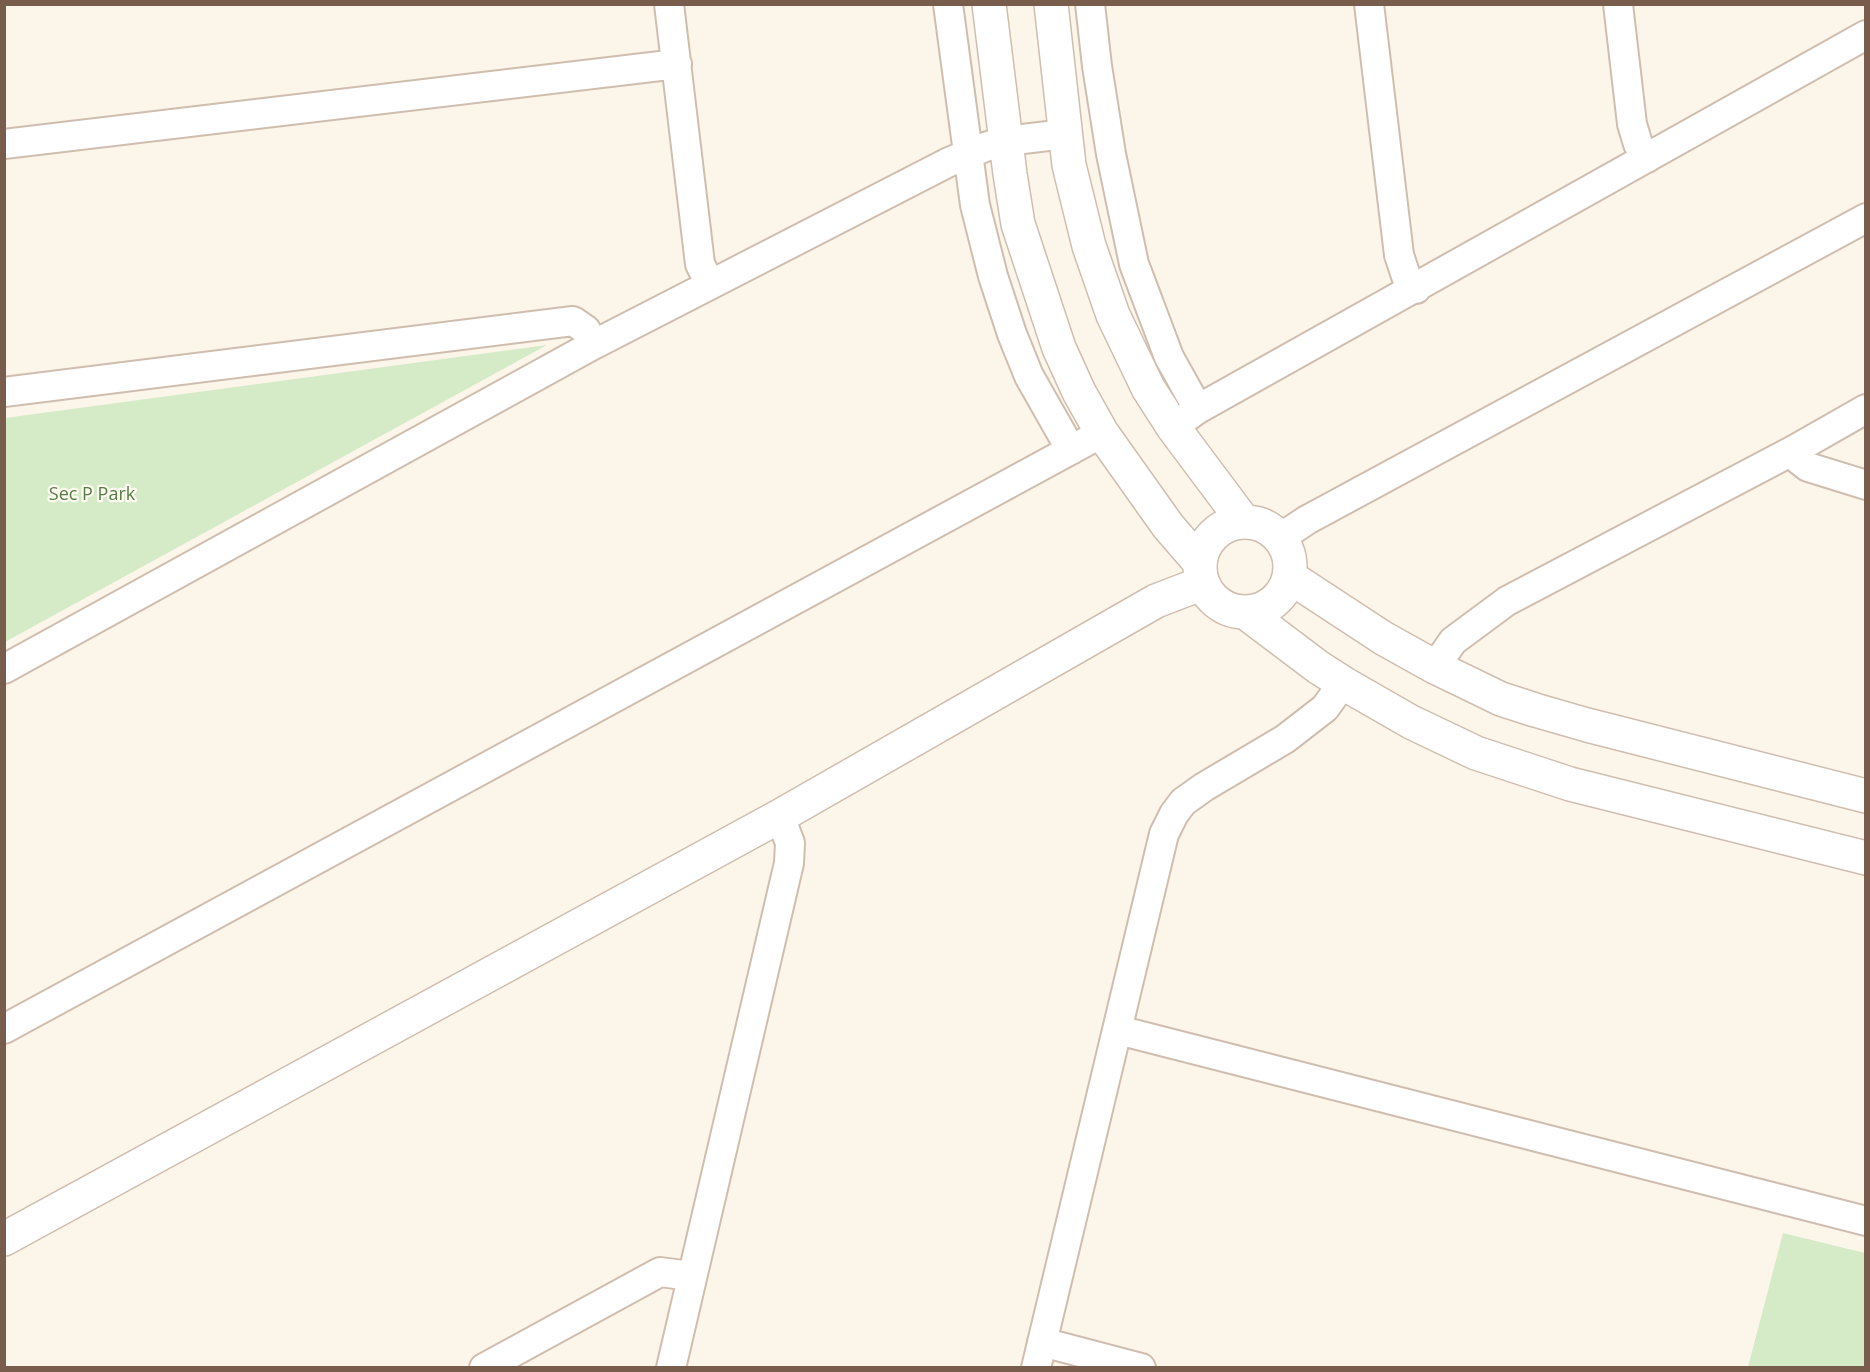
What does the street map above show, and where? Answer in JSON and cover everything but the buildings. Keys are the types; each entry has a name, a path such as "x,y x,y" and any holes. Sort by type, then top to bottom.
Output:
{"street":[{"path":"669,4 699,264 710,284"},
{"path":"948,4 975,205 993,276 1029,376 1071,450"},
{"path":"989,4 1018,224 1059,348 1079,392 1102,433 1201,573 1213,598 1227,608 1245,612 1274,603 1284,591 1290,577 1289,556 1280,538 1270,529 1244,522 1228,525 1215,534 1204,547 1201,573"},
{"path":"1051,4 1069,165 1089,246 1113,315 1148,388 1185,418"},
{"path":"1090,4 1111,154 1134,264 1169,357 1185,418 1244,522"},
{"path":"1369,4 1399,255 1406,276 1416,289"},
{"path":"1618,4 1632,124 1638,144 1647,158"},
{"path":"1185,418 1866,34"},
{"path":"4,144 676,64"},
{"path":"4,669 593,345 710,284 967,155 1006,141 1065,134"},
{"path":"1280,538 1307,520 1866,218"},
{"path":"4,392 573,321 586,330 593,345"},
{"path":"1435,667 1454,641 1507,602 1794,450 1866,409"},
{"path":"4,1029 1102,433"},
{"path":"1794,450 1799,460 1808,467 1866,485"},
{"path":"4,1239 780,816 1201,573"},
{"path":"1290,577 1383,638 1435,667 1501,699 1535,711 1866,796"},
{"path":"1245,612 1343,683 1444,739 1515,766 1608,794 1866,858"},
{"path":"1141,1368 1039,1355 1164,834 1174,814 1184,802 1204,787 1286,739 1325,708 1343,683"},
{"path":"671,1368 789,863 790,843 780,816"},
{"path":"1118,1030 1866,1221"},
{"path":"484,1368 660,1272 691,1276"}],"green space":[{"name":"Sec P Park","path":"547,345 5,642 5,418"},
{"path":"1783,1233 1865,1253 1865,1367 1748,1367"}]}
